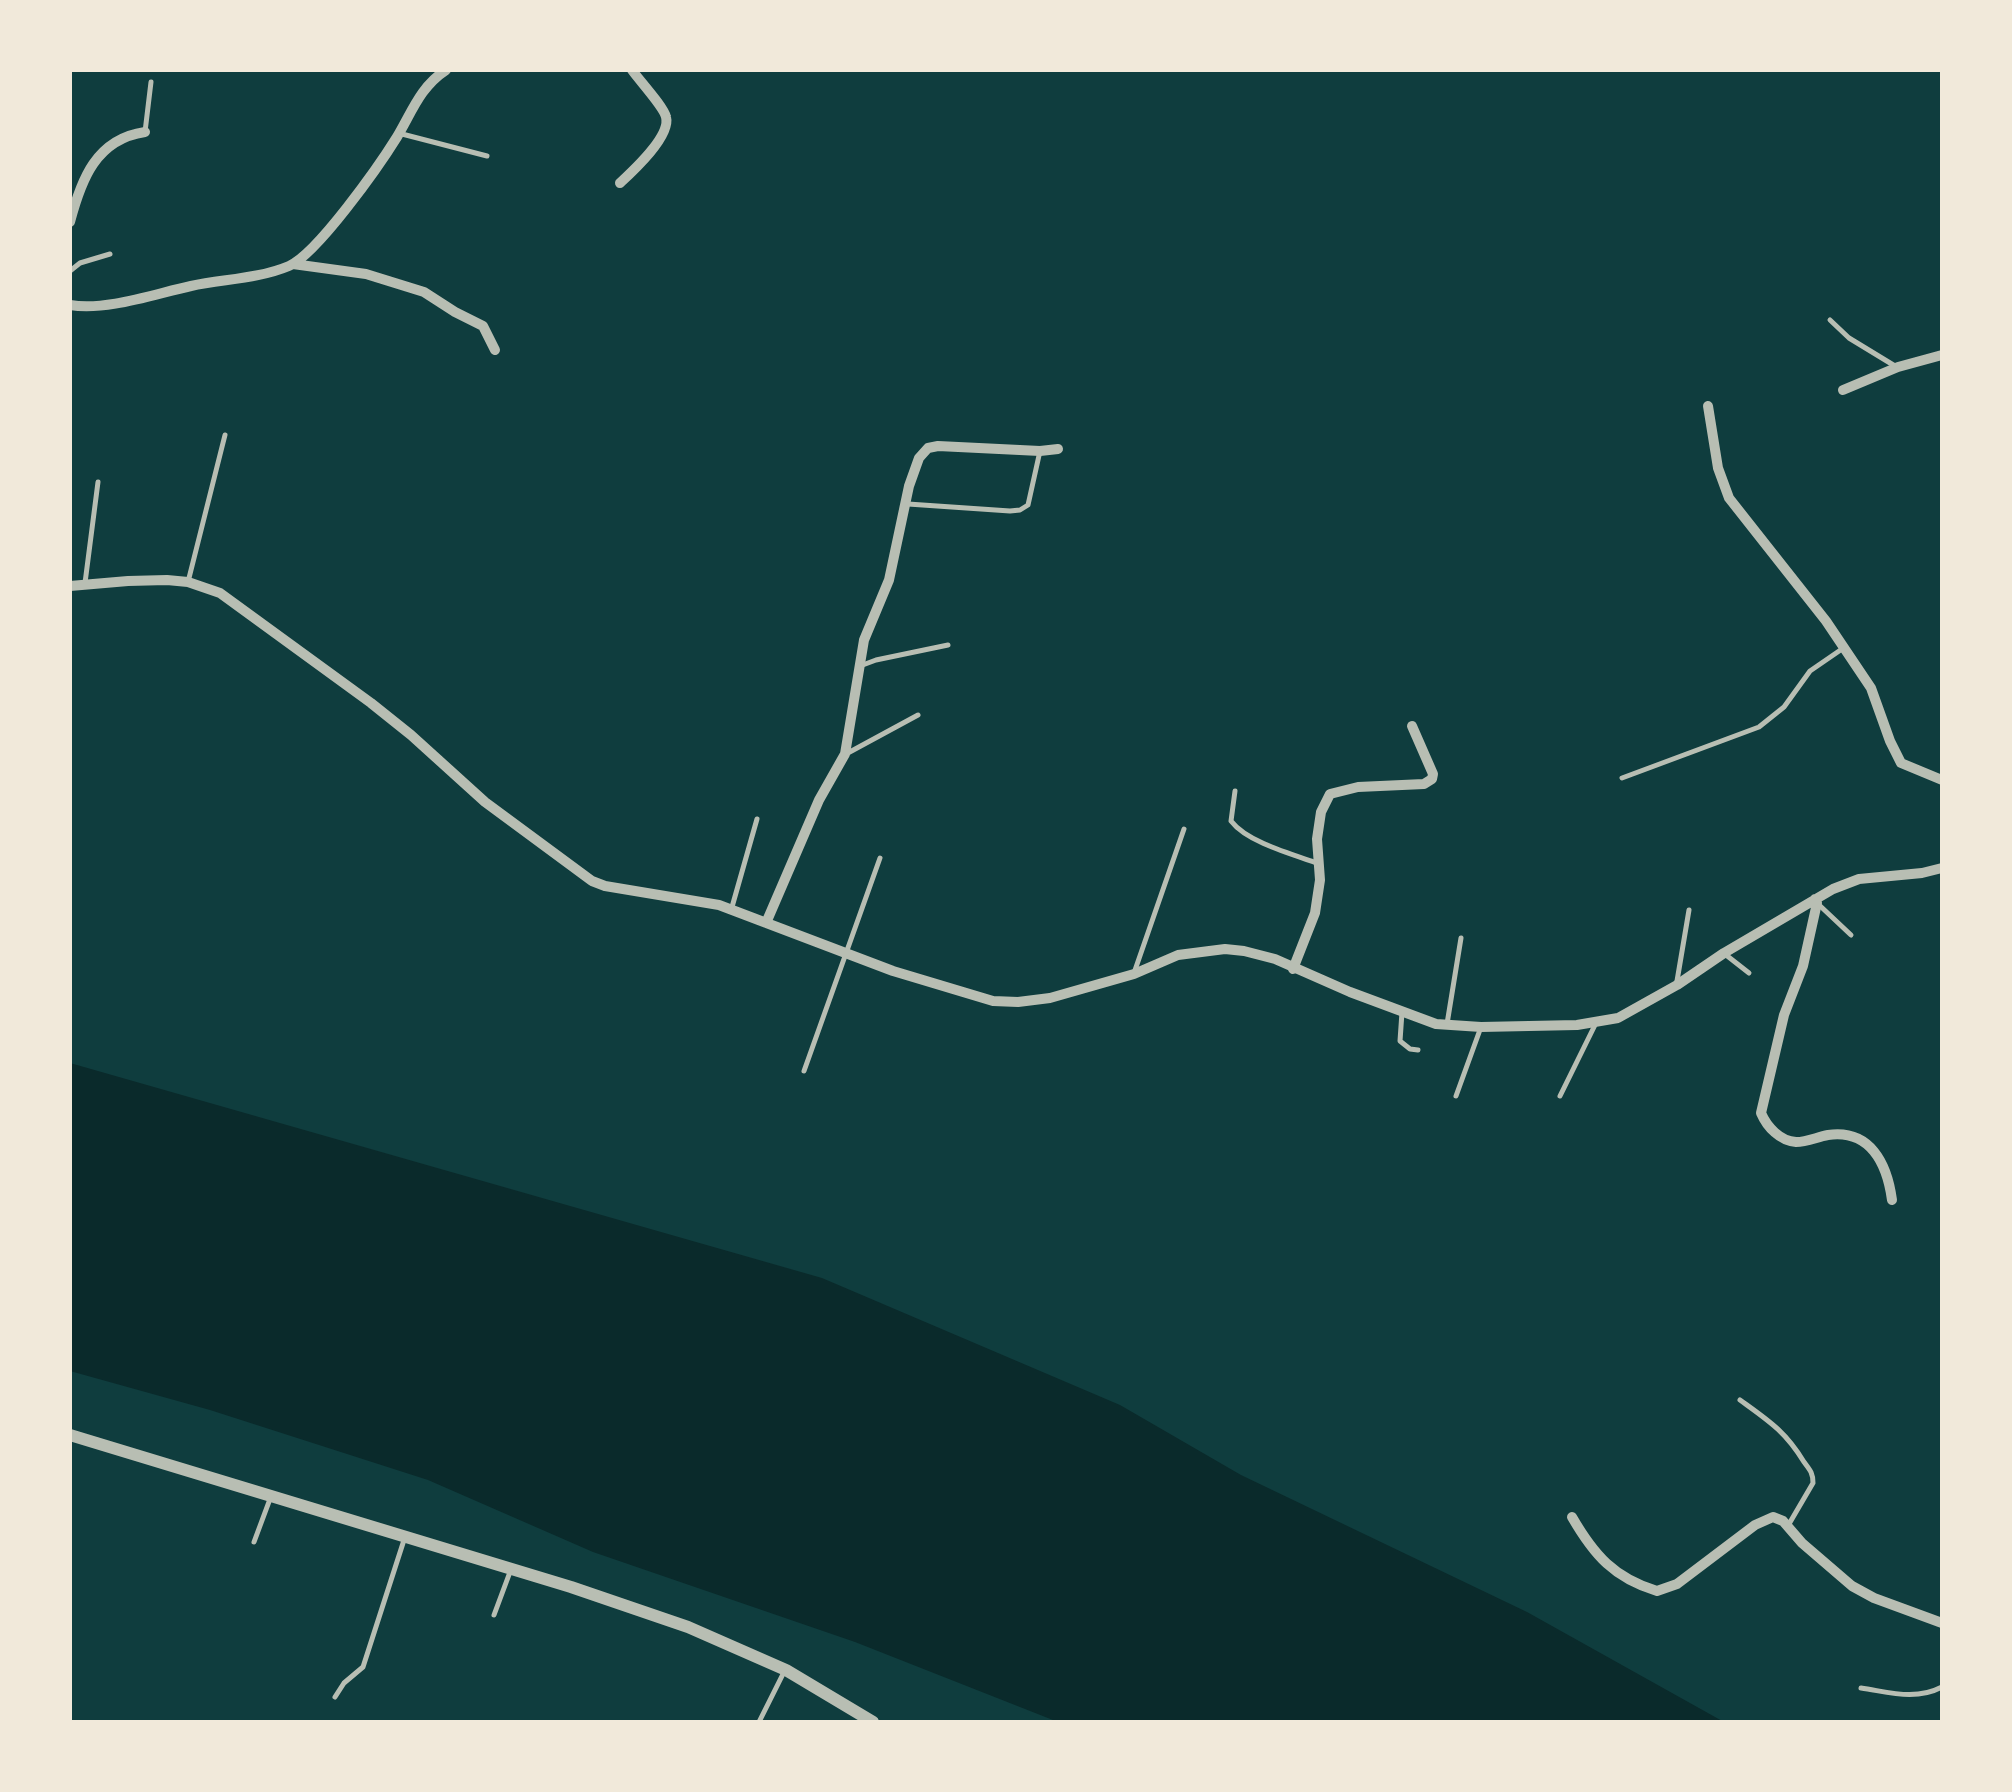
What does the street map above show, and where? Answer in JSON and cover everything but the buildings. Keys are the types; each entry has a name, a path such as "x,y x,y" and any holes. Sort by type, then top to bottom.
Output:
{"street":[{"path":"293,264 353,199 381,163 421,92 446,70"},
{"path":"620,184 652,150 666,126 666,116 632,70"},
{"path":"70,222 87,172 119,139 145,132"},
{"path":"70,305 94,307 247,278 293,264 366,274 424,292 483,326 495,350"},
{"path":"1843,390 1942,356"},
{"path":"1708,406 1718,468 1729,498 1826,620 1871,688 1901,763 1942,780"},
{"path":"766,923 819,800 845,754 869,627 889,580 919,458 928,448 938,446 1058,449"},
{"path":"70,586 128,581 188,582 220,594 411,735 485,802 592,881 719,905 893,971 994,1001 1050,998 1134,974 1178,955 1225,949 1275,960 1436,1024 1480,1028 1577,1026 1618,1018 1724,953 1858,879 1942,868"},
{"path":"1293,968 1314,913 1320,880 1316,839 1321,812 1330,794 1358,787 1424,784 1432,780 1433,774 1412,726"},
{"path":"1816,901 1761,1113 1764,1122 1786,1140 1800,1142 1832,1134 1860,1138 1883,1166 1892,1200"},
{"path":"70,1434 571,1586 688,1627 786,1670 873,1722"},
{"path":"1572,1517 1589,1546 1622,1577 1657,1591 1677,1584 1765,1519 1774,1518 1852,1586 1882,1602 1942,1623"}],"lane":[{"path":"145,132 151,82"},
{"path":"399,133 487,156"},
{"path":"70,271 80,262 110,254"},
{"path":"1830,320 1849,338 1898,368"},
{"path":"188,582 225,435"},
{"path":"905,504 1020,510 1028,506 1040,450"},
{"path":"85,585 98,482"},
{"path":"860,666 948,646"},
{"path":"1622,778 1760,727 1784,706 1810,671 1844,648"},
{"path":"845,754 918,715"},
{"path":"1235,791 1231,821 1238,830 1318,864"},
{"path":"731,909 757,819"},
{"path":"1134,974 1184,830"},
{"path":"804,1071 880,858"},
{"path":"1816,901 1851,935"},
{"path":"1677,984 1689,910"},
{"path":"1446,1024 1461,938"},
{"path":"1724,953 1749,973"},
{"path":"1402,1012 1400,1042 1418,1050"},
{"path":"1560,1096 1596,1022"},
{"path":"1456,1096 1480,1028"},
{"path":"1740,1400 1791,1441 1814,1476 1787,1526"},
{"path":"254,1542 271,1496"},
{"path":"335,1697 363,1667 405,1538"},
{"path":"494,1615 510,1569"},
{"path":"758,1722 786,1670"},
{"path":"1860,1688 1910,1696 1942,1687"}],"water":[{"path":"70,1063 822,1278 1120,1405 1241,1475 1527,1612 1724,1722 1058,1722 855,1642 593,1552 428,1480 210,1410 70,1371"}]}
